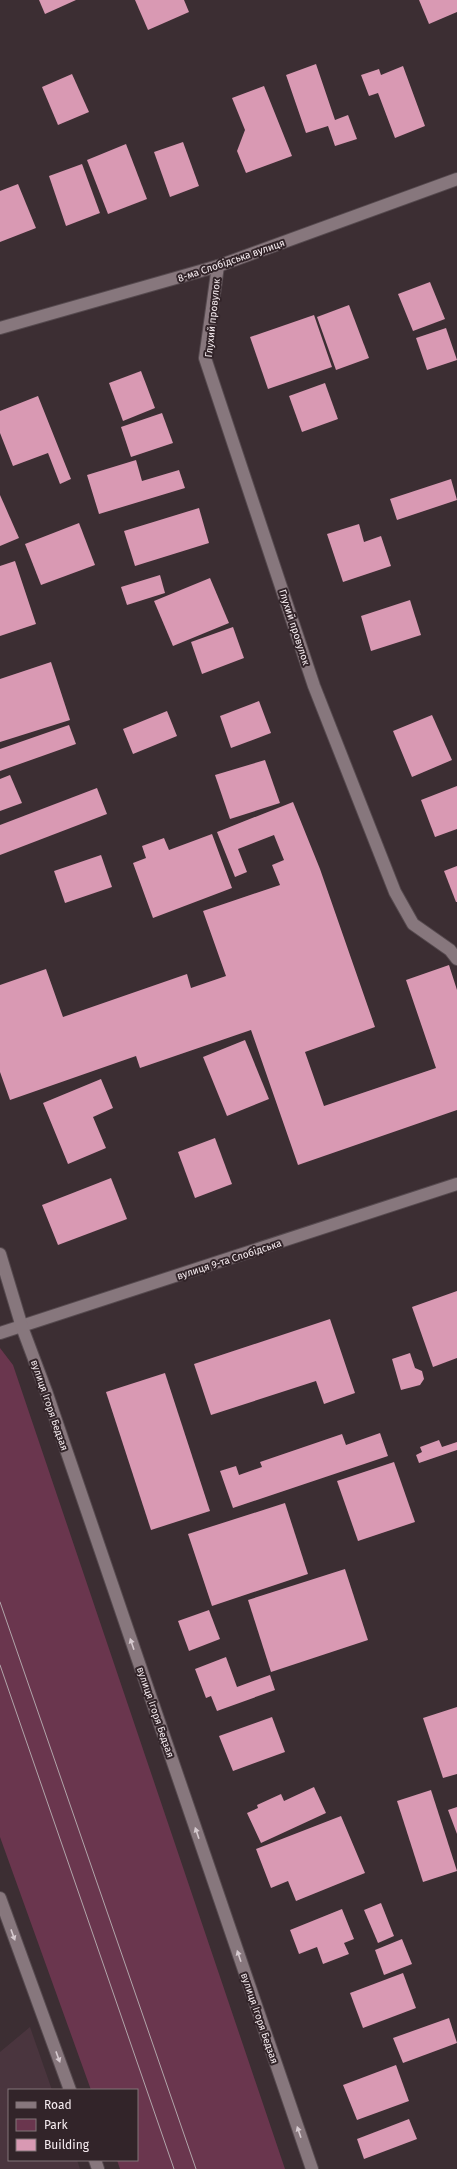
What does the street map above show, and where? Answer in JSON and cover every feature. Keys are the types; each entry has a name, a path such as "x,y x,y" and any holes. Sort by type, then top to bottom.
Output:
{"street":[{"name":"8-ма Слобідська вулиця","path":"0,328 218,266 457,178"},
{"name":"Глухий провулок","path":"218,266 205,358 314,686 394,892 413,924 450,950 457,959"},
{"name":"вулиця 9-та Слобідська","path":"0,1333 457,1184"},
{"name":"вулиця Ігоря Бедзая","path":"0,1254 22,1327 49,1399 312,2169"},
{"path":"0,1898 70,2089"}],"shaded area":[{"path":"30,2027 52,2089 8,2089 8,2161 77,2161 80,2169 0,2169 0,2052"}],"green space":[{"path":"0,1348 13,1365 285,2169 120,2169 117,2161 138,2161 138,2089 91,2089 0,1837"}],"building":[{"path":"39,0 76,0 45,14"},
{"path":"135,0 184,0 189,12 148,30"},
{"path":"419,0 457,0 457,12 429,24"},
{"path":"316,64 335,120 348,115 357,139 335,146 328,126 306,133 286,75"},
{"path":"403,66 425,126 395,138 378,93 369,96 361,75 379,69 381,75"},
{"path":"72,74 89,112 58,125 42,87"},
{"path":"264,86 292,156 246,173 237,151 245,130 232,98"},
{"path":"183,142 199,186 170,197 154,152"},
{"path":"126,144 147,199 108,214 87,160"},
{"path":"82,164 100,213 66,226 49,176"},
{"path":"18,184 36,228 0,242 0,191"},
{"path":"430,282 445,319 413,331 398,294"},
{"path":"349,305 369,358 336,370 317,317"},
{"path":"314,315 332,367 268,389 250,337"},
{"path":"446,328 457,360 427,370 416,338"},
{"path":"141,371 155,408 123,421 109,383"},
{"path":"325,383 338,419 302,432 289,396"},
{"path":"38,396 71,479 60,484 48,453 13,466 0,433 0,411"},
{"path":"162,413 173,443 131,457 121,427"},
{"path":"136,460 142,481 179,470 185,488 99,514 87,475"},
{"path":"451,479 457,500 397,520 390,499"},
{"path":"0,495 19,538 0,546"},
{"path":"199,508 209,543 135,566 124,531"},
{"path":"79,523 95,565 41,585 25,544"},
{"path":"359,524 364,542 381,536 391,566 343,582 327,534"},
{"path":"15,561 36,624 0,636 0,566"},
{"path":"160,575 165,593 127,605 121,587"},
{"path":"210,578 229,623 173,646 154,601"},
{"path":"410,600 421,635 371,651 361,616"},
{"path":"233,627 244,658 202,674 191,642"},
{"path":"51,662 70,720 0,742 0,679"},
{"path":"259,701 271,733 231,748 220,716"},
{"path":"167,711 177,736 133,754 123,729"},
{"path":"432,715 452,760 412,777 393,731"},
{"path":"69,725 76,744 0,771 0,749"},
{"path":"265,760 280,803 230,819 215,775"},
{"path":"10,775 22,803 0,811 0,779"},
{"path":"457,786 457,829 435,837 421,800"},
{"path":"97,788 107,814 0,855 0,825"},
{"path":"293,802 320,869 375,1027 305,1052 324,1106 436,1068 406,980 449,965 457,990 457,1110 298,1165 251,1030 140,1068 136,1056 10,1100 0,1072 0,985 46,969 63,1017 187,974 191,988 226,976 203,911 280,885 272,865 284,860 274,835 238,849 247,872 235,877 217,832"},
{"path":"212,834 232,888 153,918 133,863 146,858 142,846 164,838 169,850"},
{"path":"101,855 112,887 65,903 54,871"},
{"path":"457,866 457,902 456,902 444,871"},
{"path":"245,1040 269,1099 227,1116 203,1057"},
{"path":"101,1079 113,1108 93,1117 106,1148 68,1164 43,1103"},
{"path":"215,1138 232,1184 195,1198 178,1152"},
{"path":"111,1178 127,1219 58,1245 42,1205"},
{"path":"457,1291 457,1358 433,1367 412,1307"},
{"path":"330,1319 355,1393 324,1404 316,1381 211,1415 194,1364"},
{"path":"410,1353 415,1368 422,1371 424,1379 420,1385 401,1390 392,1359"},
{"path":"165,1373 210,1511 151,1530 106,1392"},
{"path":"380,1433 388,1456 233,1508 220,1471 236,1466 239,1475 262,1467 260,1462 342,1434 346,1445"},
{"path":"439,1440 442,1447 457,1442 457,1450 419,1463 416,1455 422,1452 420,1447"},
{"path":"394,1462 415,1522 358,1541 337,1481"},
{"path":"285,1503 308,1574 212,1606 188,1534"},
{"path":"345,1569 368,1640 271,1672 248,1600"},
{"path":"209,1610 220,1639 189,1651 178,1621"},
{"path":"226,1657 237,1687 270,1675 275,1690 217,1711 211,1696 206,1698 195,1669"},
{"path":"457,1707 457,1774 443,1778 423,1718"},
{"path":"272,1717 285,1752 233,1771 219,1736"},
{"path":"314,1787 326,1813 261,1843 247,1813 258,1808 257,1805 281,1794 284,1801"},
{"path":"431,1790 457,1871 423,1882 397,1801"},
{"path":"457,1807 457,1834 448,1810"},
{"path":"341,1816 365,1873 296,1901 288,1881 271,1888 256,1849"},
{"path":"381,1903 394,1936 378,1943 364,1910"},
{"path":"342,1909 354,1939 344,1943 349,1954 323,1964 317,1947 299,1954 290,1930"},
{"path":"402,1939 412,1964 384,1975 375,1950"},
{"path":"403,1973 416,2008 363,2028 350,1993"},
{"path":"449,2018 457,2043 403,2063 393,2038"},
{"path":"396,2065 409,2101 357,2120 343,2085"},
{"path":"409,2119 417,2139 364,2159 357,2139"}],"tram line":[{"path":"0,1602 196,2169"},
{"path":"0,1665 174,2169"}]}
